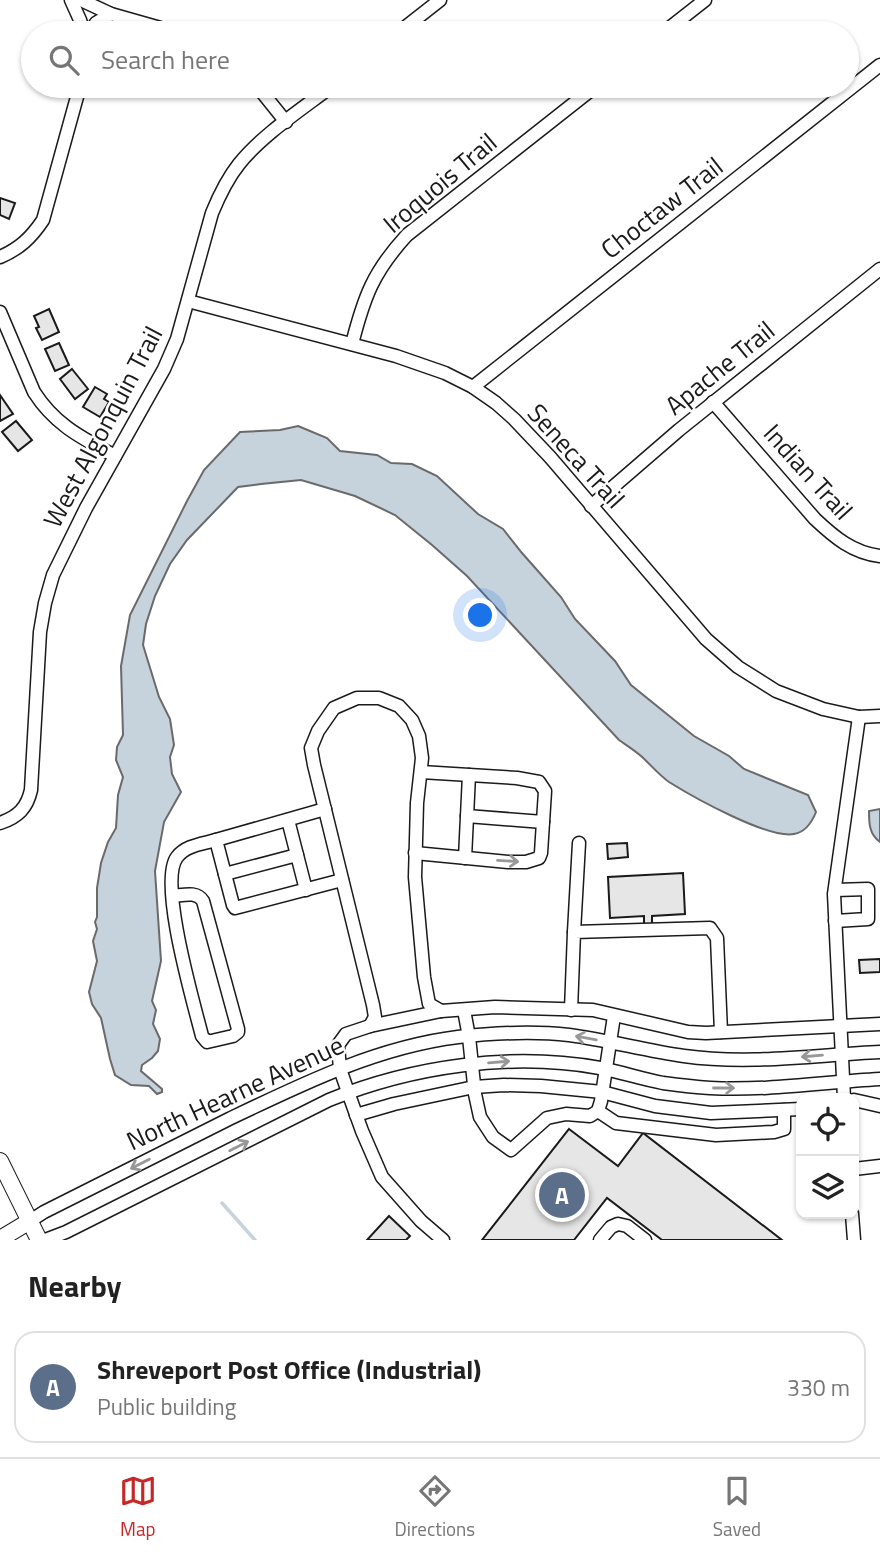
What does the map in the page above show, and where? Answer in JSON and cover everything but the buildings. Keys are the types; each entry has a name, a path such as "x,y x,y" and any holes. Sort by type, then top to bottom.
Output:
{"main road":[{"path":"0,1161 39,1240"},
{"name":"North Hearne Avenue","path":"0,1238 30,1221"}],"street":[{"path":"71,0 80,21"},
{"path":"81,0 111,14 136,21"},
{"path":"413,21 440,0"},
{"path":"678,21 705,0"},
{"path":"99,21 111,14"},
{"name":"Choctaw Trail","path":"859,82 880,65"},
{"path":"0,257 23,245 43,220 77,98"},
{"path":"267,98 286,122"},
{"name":"West Algonquin Trail","path":"0,823 18,815 26,807 32,790 40,632 53,575 75,528 164,369 177,339 212,213 224,188 254,147 316,98"},
{"name":"Iroquois Trail","path":"352,344 370,285 390,253 407,235 581,98"},
{"name":"Choctaw Trail","path":"473,387 838,98"},
{"name":"Apache Trail","path":"591,506 678,430 880,269"},
{"name":"Seneca Trail","path":"188,300 396,356 445,373 473,387 514,419 550,457 706,639 738,667 776,691 823,709 859,718 880,716"},
{"path":"0,312 41,403 69,430 115,456"},
{"name":"Indian Trail","path":"713,402 830,534 851,548 880,556"},
{"path":"370,1026 375,1017 373,1006 311,748 318,730 334,708 357,698 379,698 399,706 412,720 419,736 422,758 417,803 415,877 429,1003 441,1011"},
{"path":"844,1093 835,890 859,718"},
{"path":"415,853 526,862 539,858 541,853 545,791 539,782 517,778 421,772"},
{"path":"465,858 469,775"},
{"path":"173,896 196,895 202,898 238,1029 233,1036 207,1042 202,1036 178,941 173,896 171,872 178,856 188,848 325,809"},
{"path":"467,816 543,822"},
{"path":"288,820 306,890"},
{"path":"216,840 235,908 342,880"},
{"path":"571,1010 579,843"},
{"path":"225,874 297,855"},
{"path":"835,890 868,889 868,919 835,920"},
{"path":"574,932 710,929 717,938 722,1032"},
{"path":"443,1240 421,1222 382,1178 340,1069 338,1045 346,1034 370,1026 441,1011 495,1007 593,1010 688,1032 880,1024"},
{"path":"464,1010 480,1117 493,1137 511,1150 547,1118 566,1114 590,1116 597,1111 614,1016"},
{"name":"North Hearne Avenue","path":"30,1221 301,1084 360,1061 414,1045 518,1033 568,1035 683,1056 725,1060 880,1052"},
{"name":"North Hearne Avenue","path":"45,1240 66,1233 329,1100 361,1087 451,1067 509,1061 552,1062 605,1069 663,1083 710,1088 751,1088 880,1079"},
{"path":"356,1115 474,1087 504,1085 602,1092 680,1111 711,1113 796,1109"},
{"path":"859,1101 880,1106"},
{"path":"597,1111 616,1123 716,1135 774,1132 784,1129 784,1110"},
{"path":"859,1168 880,1166"},
{"path":"852,1219 854,1240"},
{"path":"600,1240 611,1227 618,1224 627,1226 643,1240"}],"shaded area":[{"path":"298,426 327,438 340,451 377,455 391,463 412,464 437,476 478,514 503,529 561,597 575,619 615,661 631,685 694,736 729,756 744,769 808,795 816,812 802,831 782,834 749,824 669,782 619,740 467,576 395,515 355,496 301,480 238,487 187,540 170,564 155,596 143,645 159,697 170,719 174,745 170,757 172,774 181,792 164,822 155,871 161,961 152,1001 156,1010 153,1024 160,1039 158,1051 142,1065 141,1071 162,1089 162,1092 157,1094 149,1086 131,1085 115,1075 101,1018 92,1004 89,992 97,961 93,941 97,929 97,888 101,863 116,828 118,795 123,777 116,760 117,747 123,735 121,666 130,615 204,470 240,432 280,430"},
{"path":"880,809 880,842 872,832 869,811"}],"waterway":[{"path":"222,1203 255,1240"}],"place":[{"name":"Shreveport Post Office (Industrial)","path":"562,1195"}]}
